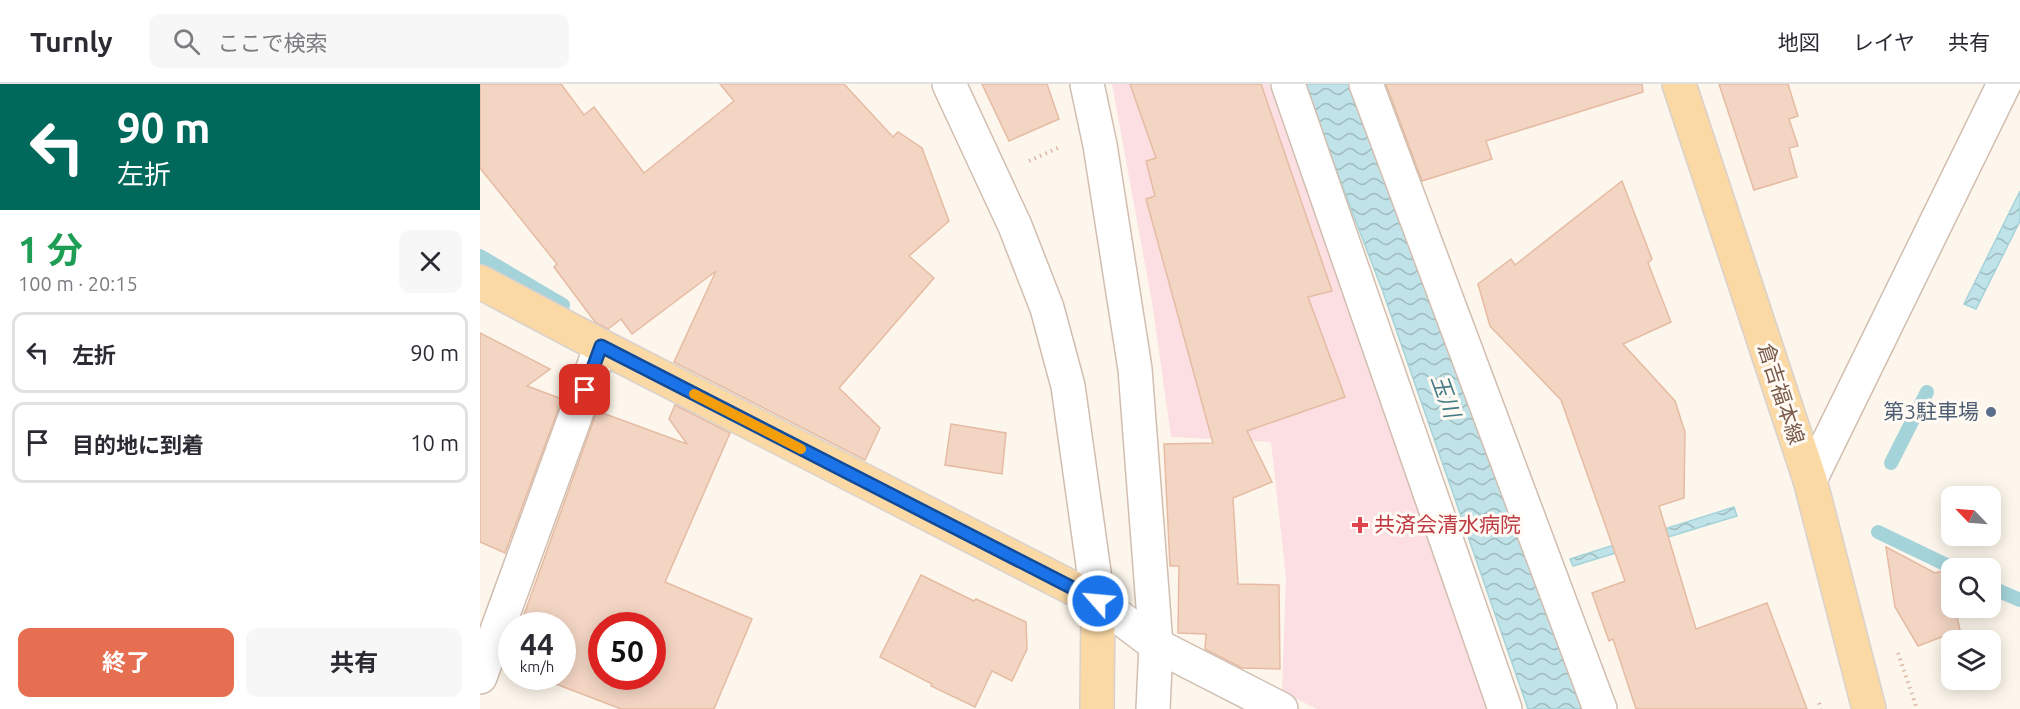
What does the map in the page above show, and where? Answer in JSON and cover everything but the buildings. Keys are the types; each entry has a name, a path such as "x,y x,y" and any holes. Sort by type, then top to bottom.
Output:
{"main road":[{"name":"倉吉福本線","path":"1679,84 1810,480 1869,709"},
{"path":"480,282 1098,601 1097,709"}],"street":[{"path":"949,84 1016,226 1047,308 1068,386 1098,601 1156,645 1281,709"},
{"path":"1088,84 1100,145 1135,369 1156,645 1153,709"},
{"path":"1288,84 1504,709"},
{"path":"1366,84 1425,247 1600,709"},
{"path":"1810,480 2004,84"},
{"path":"480,677 601,346"}],"path":[{"path":"1895,643 1917,709"},
{"path":"1819,703 1821,709"}],"shaded area":[{"path":"1112,84 1269,84 1492,709 1317,709 1282,692 1286,577 1271,442 1171,437 1153,308"}],"water":[{"name":"玉川","path":"1303,84 1353,84 1583,709 1528,709 1383,292"},
{"path":"2020,191 2020,221 1976,309 1964,304"},
{"path":"1734,507 1737,516 1573,566 1570,559"}],"waterway":[{"path":"480,256 563,305"},
{"path":"1891,463 1927,392"},
{"path":"1878,532 1941,562"},
{"path":"2001,592 2020,600"}],"slow traffic":[{"path":"694,394 801,449"}],"place":[{"name":"第3駐車場","path":"1991,412"},
{"name":"共済会清水病院","path":"1360,525"}],"route":[{"path":"585,390 601,346 1098,601"}]}
